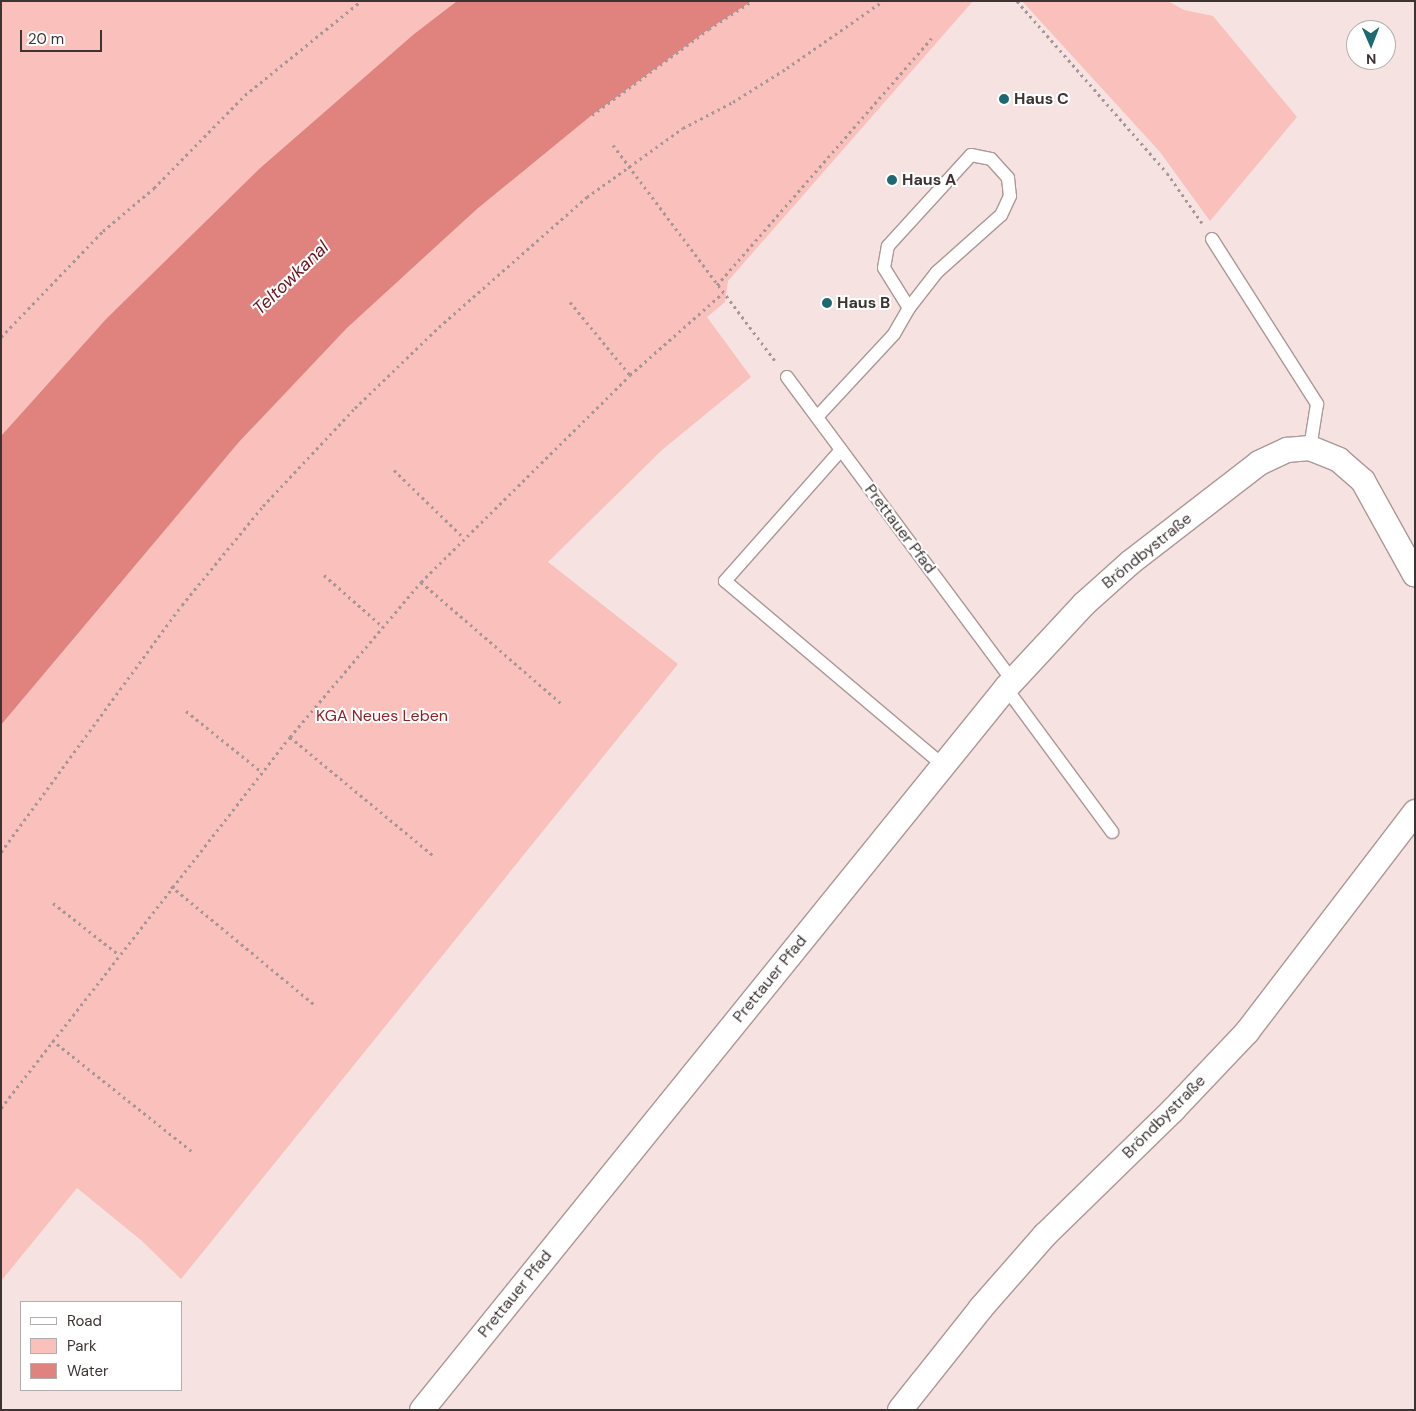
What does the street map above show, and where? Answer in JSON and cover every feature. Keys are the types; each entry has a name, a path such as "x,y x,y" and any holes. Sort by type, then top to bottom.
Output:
{"street":[{"name":"Bröndbystraße","path":"1009,684 1084,604 1136,558 1259,463 1287,450 1310,448 1339,460 1363,481 1415,575"},
{"name":"Prettauer Pfad","path":"422,1410 1009,684"},
{"name":"Bröndbystraße","path":"900,1410 981,1308 1045,1235 1173,1110 1247,1032 1415,812"}],"lane":[{"path":"817,417 894,334 909,308 937,272 1001,215 1010,196 1008,178 991,159 971,155 888,246 884,268 909,308"},
{"path":"1212,239 1317,404 1310,448"},
{"name":"Prettauer Pfad","path":"787,377 1009,684 1112,832"},
{"path":"841,450 724,581 943,765"}],"path":[{"path":"1,337 102,231 154,188 246,95 361,1"},
{"path":"592,115 752,1"},
{"path":"1,852 182,605 270,499 355,408 439,326 587,197 628,166 683,128 733,102 787,68 883,1"},
{"path":"1017,1 1167,173 1212,239"},
{"path":"717,285 932,38"},
{"path":"613,145 787,377"},
{"path":"1,1108 118,954 262,772 421,582 463,537 630,375 704,313 723,293"},
{"path":"570,302 630,375"},
{"path":"394,470 463,537"},
{"path":"324,575 383,627"},
{"path":"421,582 563,705"},
{"path":"186,712 262,772"},
{"path":"290,737 436,857"},
{"path":"171,886 316,1006"},
{"path":"53,903 118,954"},
{"path":"52,1040 193,1152"}],"green space":[{"path":"1,1 457,1 414,34 259,169 106,319 1,436"},
{"name":"KGA Neues Leben","path":"752,1 973,1 728,281 725,302 707,317 751,377 662,450 548,562 678,664 181,1279 142,1241 77,1188 1,1281 1,725 239,442 347,328 477,209 592,115 709,29"},
{"path":"1022,1 1168,1 1184,10 1213,16 1297,117 1210,221 1160,152"}],"water":[{"name":"Teltowkanal","path":"457,1 752,1 709,29 592,115 477,209 347,328 239,442 1,725 1,436 106,319 259,169 414,34"}],"place":[{"name":"Haus C","path":"1004,99"},
{"name":"Haus A","path":"892,180"},
{"name":"Haus B","path":"827,303"}]}
